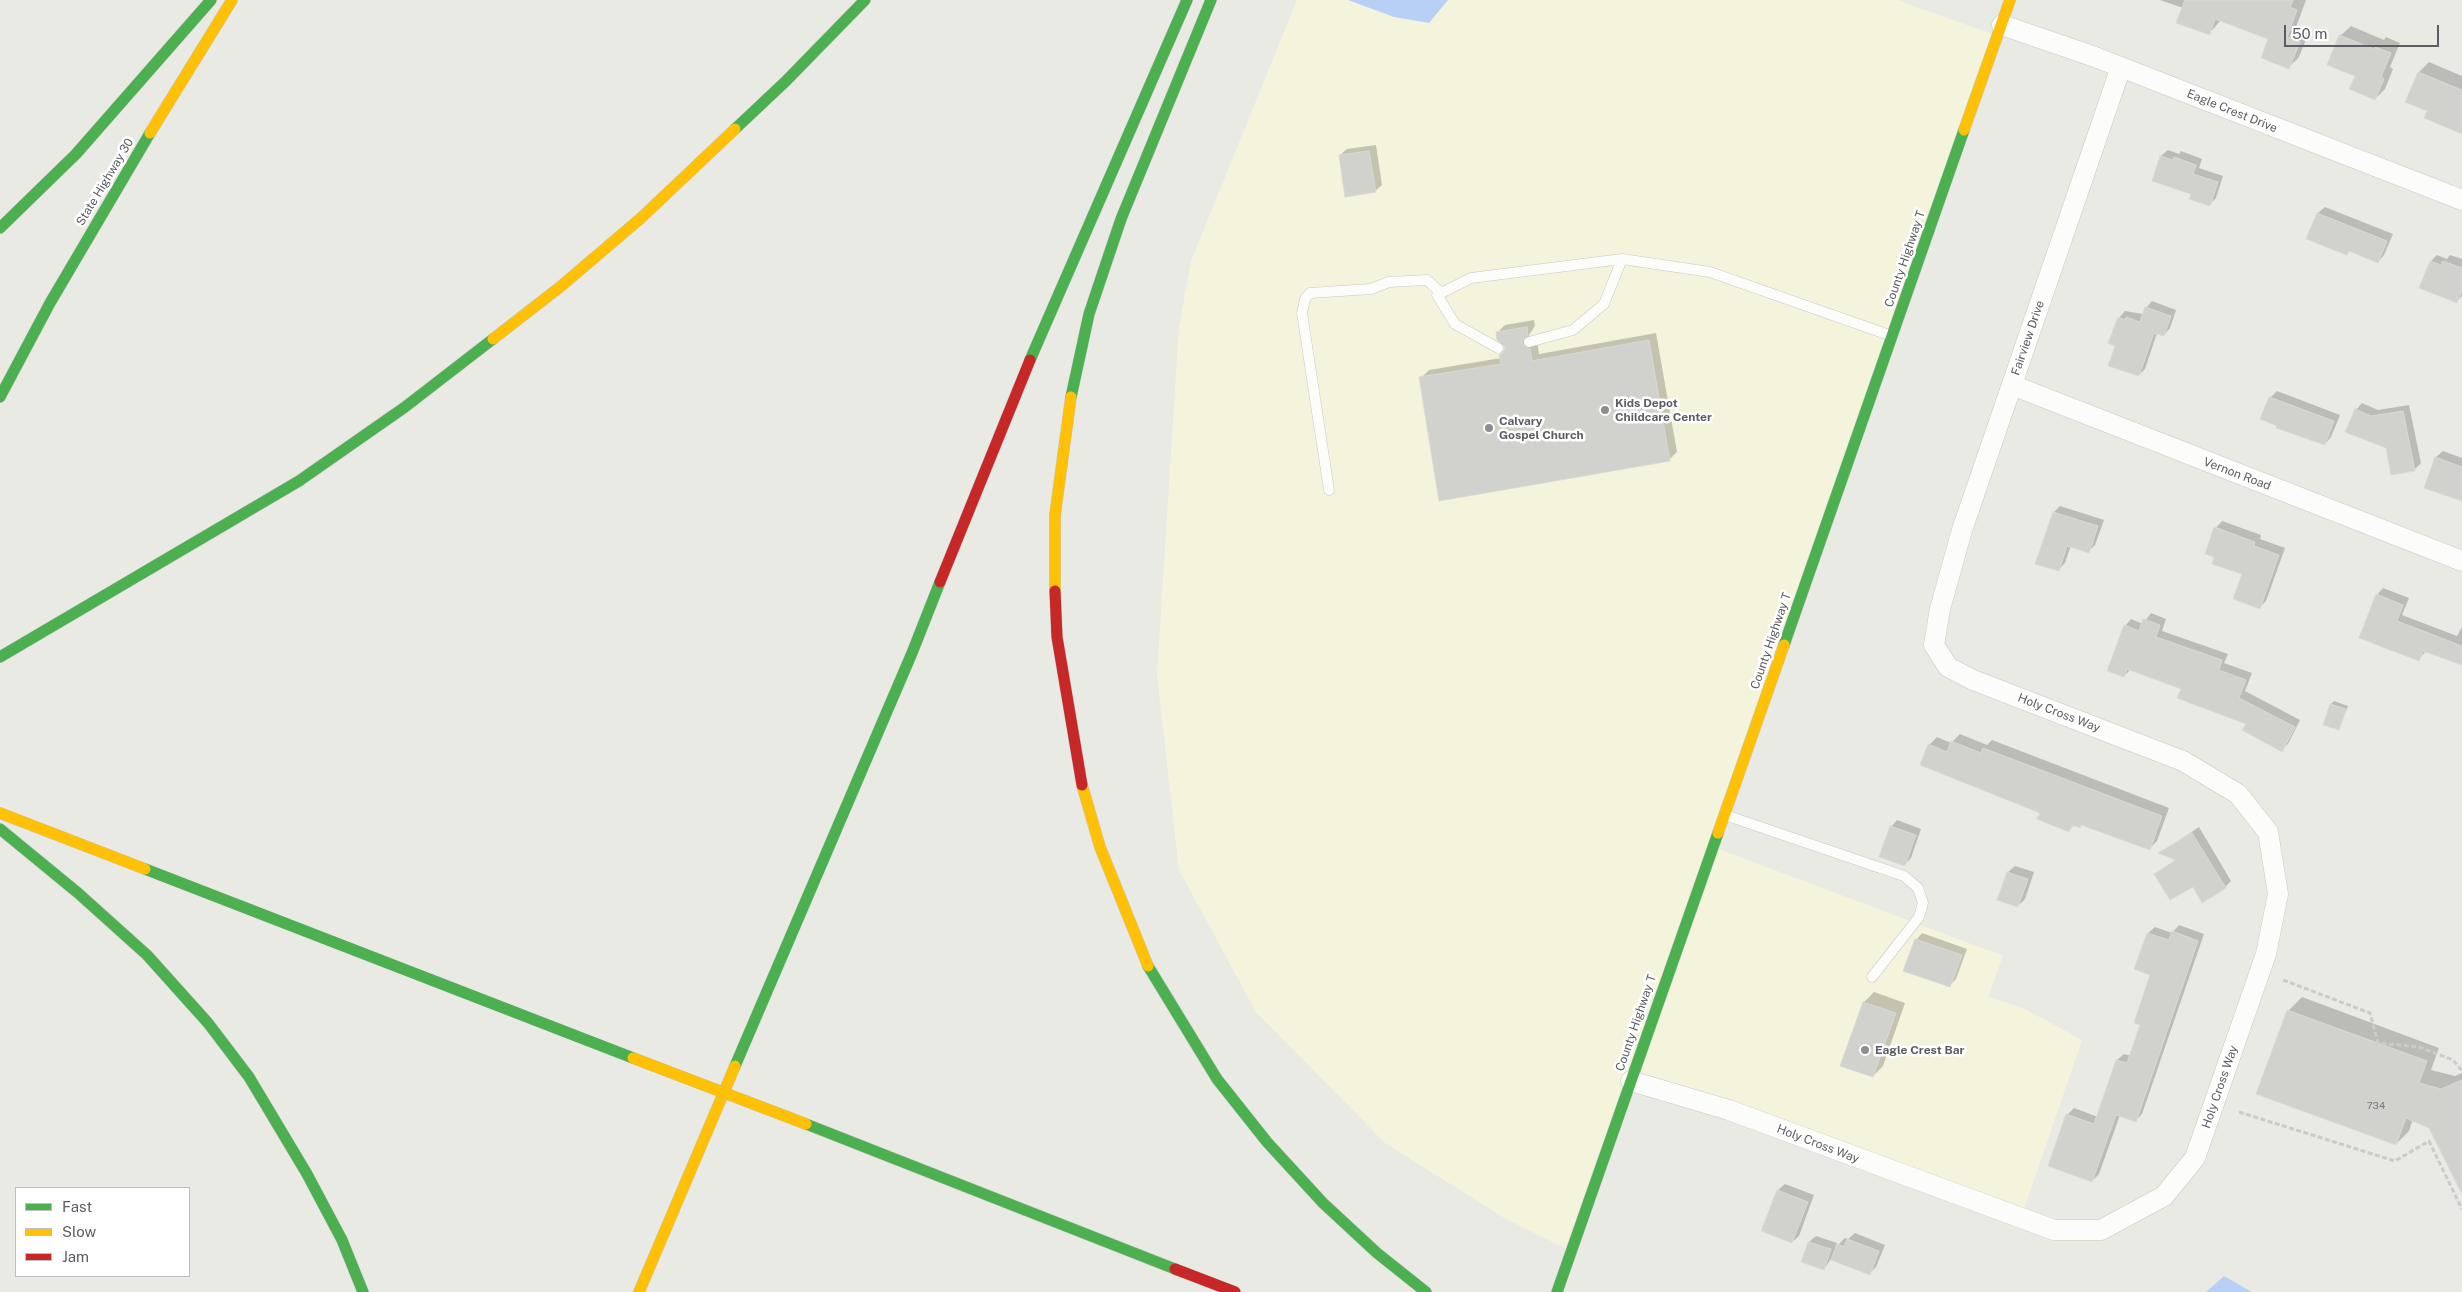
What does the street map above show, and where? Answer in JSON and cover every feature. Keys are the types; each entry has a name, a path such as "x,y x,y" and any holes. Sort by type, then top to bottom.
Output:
{"main road":[{"path":"0,228 76,154 210,0"},
{"name":"State Highway 30","path":"7,382 50,303 126,172 232,0"},
{"path":"0,657 299,481 404,407 560,287 641,218 786,80 865,0"},
{"path":"639,1292 912,653 966,515 1056,299 1187,0"},
{"path":"1211,0 1121,219 1089,314 1073,382 1062,449 1055,525 1054,575 1057,636 1065,693 1079,774 1100,847 1143,957 1180,1021 1217,1078 1267,1142 1323,1203 1376,1253 1426,1292"},
{"name":"County Highway T","path":"1557,1292 2010,0"},
{"path":"0,397 7,382"},
{"path":"0,404 7,382"},
{"path":"0,813 806,1124 1235,1292"},
{"path":"0,829 78,893 147,955 208,1024 249,1077 307,1174 342,1240 363,1292"}],"street":[{"name":"Eagle Crest Drive","path":"2002,25 2121,67 2462,200"},
{"name":"Fairview Drive","path":"1940,609 1962,530 2121,67"},
{"name":"Vernon Road","path":"2012,385 2462,561"},
{"name":"Holy Cross Way","path":"1631,1080 1728,1110 2054,1230 2100,1230 2164,1196 2195,1158 2266,954 2278,894 2268,832 2238,794 2183,762 1973,680 1948,666 1934,645 1940,609"}],"lane":[{"path":"1498,348 1455,324 1437,294 1470,278 1622,259 1710,272 1892,336"},
{"path":"1529,342 1573,330 1604,304 1622,259"},
{"path":"1329,490 1302,313 1305,299 1310,293 1371,289 1389,282 1427,280 1441,293"},
{"path":"1724,814 1904,876 1918,888 1923,902 1919,917 1872,977"}],"path":[{"path":"2283,980 2370,1013 2378,1043 2419,1047 2453,1060 2462,1070"},
{"path":"2239,1112 2395,1161 2429,1141 2462,1209"}],"shaded area":[{"path":"1297,0 1897,0 1998,36 1713,847 2003,956 1988,997 2023,1008 2082,1040 2021,1218 1631,1081 1571,1251 1506,1219 1385,1143 1256,1012 1179,870 1157,675 1179,327 1191,261"}],"water":[{"path":"1348,0 1448,0 1429,23 1394,17"},
{"path":"2224,1276 2252,1292 2206,1292"}],"building":[{"path":"2185,0 2293,0 2290,7 2297,10 2287,37 2300,42 2289,69 2261,58 2268,39 2215,19 2210,35 2176,23"},
{"path":"2339,35 2374,49 2375,47 2391,53 2381,77 2384,79 2375,100 2349,89 2355,76 2327,65"},
{"path":"2418,72 2462,90 2462,134 2424,118 2427,111 2405,102"},
{"path":"1369,151 1376,192 1345,197 1339,155"},
{"path":"2160,156 2173,160 2174,157 2196,165 2193,174 2218,182 2210,206 2189,199 2191,194 2152,181"},
{"path":"2317,213 2387,241 2378,263 2349,251 2347,255 2306,239"},
{"path":"2430,261 2441,265 2443,261 2462,268 2462,290 2457,303 2419,288"},
{"path":"2145,307 2171,316 2164,336 2154,333 2139,376 2108,366 2115,346 2108,343 2118,317 2125,320 2126,317 2140,322"},
{"path":"1527,327 1528,335 1522,343 1530,349 1532,361 1649,340 1670,461 1439,501 1419,377 1501,364 1499,355 1504,352 1505,347 1497,340 1496,332"},
{"path":"2269,397 2334,421 2325,445 2276,428 2277,426 2260,419"},
{"path":"2355,409 2371,416 2403,411 2415,471 2391,475 2386,448 2345,432"},
{"path":"2435,457 2462,467 2462,501 2424,488"},
{"path":"2053,512 2098,526 2089,553 2067,546 2059,571 2035,564"},
{"path":"2214,527 2255,542 2254,546 2279,555 2260,609 2233,599 2242,574 2212,564 2214,557 2205,554"},
{"path":"2376,594 2403,605 2397,621 2462,646 2462,665 2423,651 2419,661 2359,638"},
{"path":"2143,619 2160,625 2156,637 2222,660 2219,670 2246,680 2239,698 2295,727 2282,752 2242,730 2246,724 2177,698 2181,689 2127,669 2124,677 2107,671 2124,625 2139,631"},
{"path":"2330,704 2346,709 2339,730 2323,725"},
{"path":"1951,741 1981,753 1983,748 2162,816 2150,850 2081,825 2080,828 2072,825 2069,832 2037,819 2040,813 1920,765 1928,744 1947,752"},
{"path":"1890,826 1916,835 1905,866 1879,857"},
{"path":"2192,833 2226,888 2202,903 2193,887 2170,900 2154,874 2176,860 2158,853"},
{"path":"2007,872 2028,879 2018,907 1997,900"},
{"path":"2172,931 2198,941 2136,1122 2116,1115 2092,1182 2048,1166 2066,1114 2094,1124 2116,1060 2127,1063 2140,1025 2134,1023 2150,975 2134,969 2147,933 2169,940"},
{"path":"1915,939 1962,955 1950,987 1903,971"},
{"path":"1863,1002 1896,1013 1873,1077 1840,1066"},
{"path":"2287,1010 2427,1061 2419,1083 2441,1089 2462,1080 2462,1194 2429,1128 2406,1118 2396,1145 2256,1094"},
{"path":"1777,1190 1808,1202 1792,1243 1761,1231"},
{"path":"1847,1239 1879,1251 1870,1275 1831,1260 1837,1244 1844,1247"},
{"path":"1808,1242 1831,1249 1824,1270 1801,1262"}],"traffic: fast":[{"path":"0,228 76,154 211,0"},
{"path":"735,129 786,81 865,0"},
{"path":"1030,360 1187,0"},
{"path":"1071,397 1089,314 1121,219 1211,0"},
{"path":"1784,645 1964,130"},
{"path":"0,397 50,303 150,133"},
{"path":"0,657 299,481 405,407 493,339"},
{"path":"735,1066 912,653 940,582"},
{"path":"0,829 78,893 147,955 208,1023 249,1077 307,1174 342,1240 363,1292"},
{"path":"1557,1292 1718,833"},
{"path":"145,869 633,1058"},
{"path":"1148,966 1217,1079 1267,1142 1323,1203 1377,1253 1426,1292"},
{"path":"806,1124 1175,1269"}],"traffic: slow":[{"path":"150,133 232,0"},
{"path":"1964,130 2010,0"},
{"path":"493,339 560,287 641,218 735,129"},
{"path":"1055,591 1055,515 1071,397"},
{"path":"1718,833 1784,645"},
{"path":"1082,785 1100,847 1148,966"},
{"path":"0,813 145,869"},
{"path":"633,1058 806,1124"},
{"path":"639,1292 735,1066"}],"traffic: jam":[{"path":"940,582 1030,360"},
{"path":"1055,591 1057,637 1082,785"},
{"path":"1175,1269 1235,1292"}],"place":[{"name":"Kids Depot Childcare Center","path":"1605,410"},
{"name":"Calvary Gospel Church","path":"1489,428"},
{"name":"Eagle Crest Bar","path":"1865,1050"}]}
